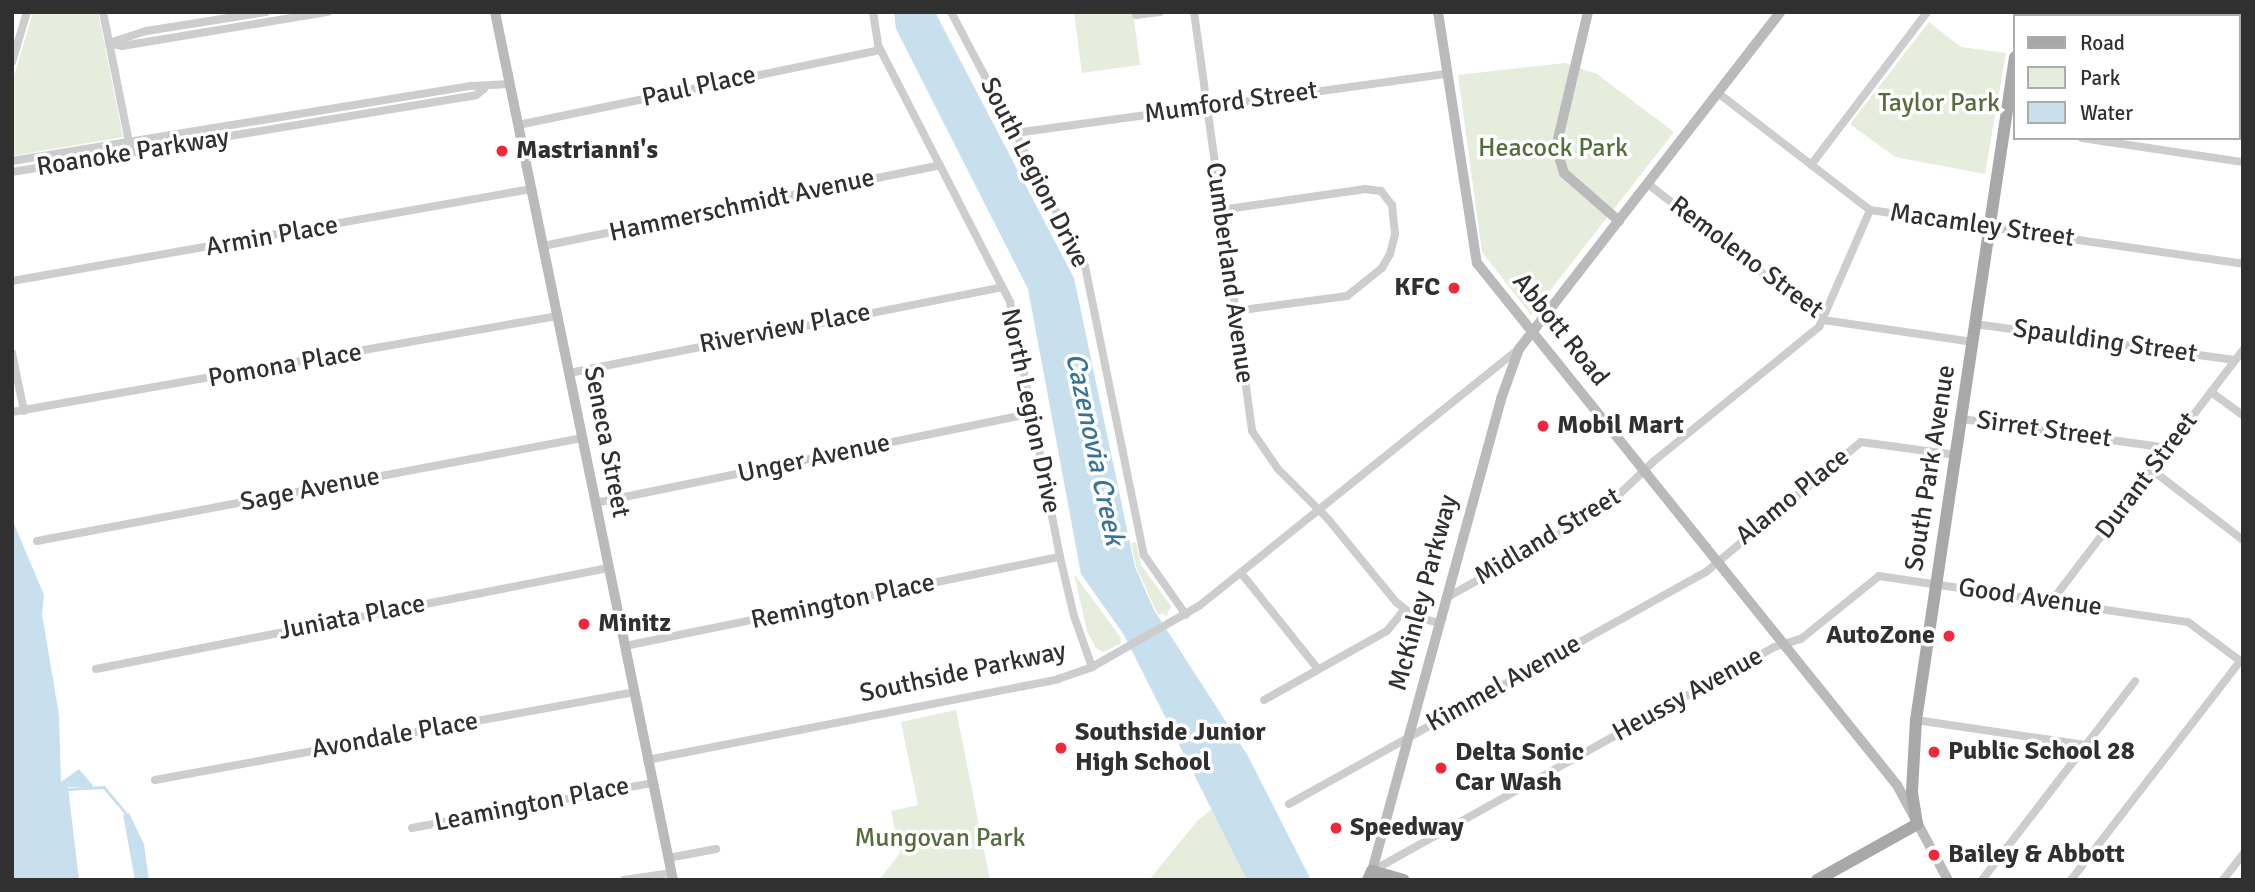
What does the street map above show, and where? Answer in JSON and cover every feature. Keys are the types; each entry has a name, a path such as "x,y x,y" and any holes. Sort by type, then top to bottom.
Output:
{"main road":[{"name":"South Park Avenue","path":"1917,824 1912,781 1916,720 1990,226 2010,128 2014,71"},
{"path":"1817,880 1917,824"},
{"path":"1370,876 1404,880"}],"street":[{"path":"12,62 27,12"},
{"path":"103,12 131,154"},
{"path":"109,43 146,31 266,12"},
{"path":"109,43 122,46 328,12"},
{"name":"North Legion Drive","path":"873,12 880,50 1010,302 1060,557 1074,616 1092,667"},
{"name":"South Legion Drive","path":"951,12 1085,266 1144,555 1186,615"},
{"path":"1136,16 1160,12"},
{"name":"Cumberland Avenue","path":"1194,12 1252,431 1317,511 1404,610"},
{"name":"Abbott Road","path":"1438,12 1473,254 1532,332 1897,785 1917,824"},
{"path":"1588,12 1556,147 1564,173 1619,221"},
{"path":"1532,332 1780,12"},
{"path":"1811,165 1927,12"},
{"name":"Seneca Street","path":"497,13 672,876"},
{"path":"229,18 231,28"},
{"name":"Paul Place","path":"518,125 880,50"},
{"name":"Mumford Street","path":"1015,133 1447,74"},
{"name":"Roanoke Parkway","path":"12,172 364,115 475,95 484,89 510,84"},
{"name":"Roanoke Parkway","path":"12,161 471,86 484,89"},
{"name":"Macamley Street","path":"1718,93 1870,210 2243,264"},
{"path":"362,104 364,115"},
{"name":"Roanoke Parkway","path":"251,123 253,134"},
{"path":"2095,140 2243,162"},
{"name":"Hammerschmidt Avenue","path":"543,246 940,165"},
{"name":"Remoleno Street","path":"1648,184 1823,320 1973,342"},
{"name":"Armin Place","path":"12,281 531,189"},
{"path":"1221,210 1366,189 1381,191 1392,205 1395,234 1390,254 1382,268 1347,296 1235,311"},
{"path":"1823,320 1870,210"},
{"name":"Riverview Place","path":"569,373 1002,287"},
{"name":"Pomona Place","path":"12,412 557,316"},
{"name":"Midland Street","path":"1446,597 1604,509 1811,335 1823,320"},
{"name":"Spaulding Street","path":"1975,324 2235,360"},
{"name":"McKinley Parkway","path":"1370,876 1501,399 1520,349 1532,332"},
{"name":"Southside Parkway","path":"647,760 1058,679 1092,667 1186,615 1520,349"},
{"name":"Durant Street","path":"2051,602 2243,350"},
{"path":"12,353 24,411"},
{"name":"Spaulding Street","path":"2211,391 2243,415"},
{"name":"Unger Avenue","path":"595,503 1032,413"},
{"name":"Sirret Street","path":"1962,419 2168,449"},
{"name":"Sage Avenue","path":"37,541 582,438"},
{"name":"Alamo Place","path":"1717,562 1861,442 1956,455"},
{"path":"2152,470 2243,540"},
{"name":"Remington Place","path":"625,646 1060,557"},
{"name":"Kimmel Avenue","path":"1289,804 1717,562"},
{"name":"Juniata Place","path":"96,669 608,568"},
{"path":"1241,573 1318,669"},
{"name":"Good Avenue","path":"1784,644 1801,639 1879,576 2188,622 2241,662"},
{"path":"1264,700 1387,631 1404,610 1439,623"},
{"name":"Heussy Avenue","path":"1370,876 1784,644"},
{"path":"2071,880 2241,662"},
{"path":"1982,880 2135,681"},
{"name":"Avondale Place","path":"155,780 634,692"},
{"path":"1916,720 2085,745"},
{"name":"Leamington Place","path":"412,828 653,783"},
{"name":"South Park Avenue","path":"1917,824 1948,880"},
{"path":"668,858 716,849"},
{"path":"2223,880 2243,854"},
{"path":"624,880 672,876"}],"green space":[{"path":"33,12 98,12 123,137 12,156 12,83"},
{"path":"1074,12 1133,12 1140,65 1082,73"},
{"name":"Taylor Park","path":"1929,22 1961,47 2006,53 1985,174 1895,157 1850,124"},
{"name":"Heacock Park","path":"1565,63 1597,74 1674,132 1531,315 1482,252 1458,75"},
{"path":"1136,542 1141,565 1171,606 1166,617 1163,613 1158,615 1136,567 1131,543"},
{"path":"1074,574 1121,638 1120,644 1103,652 1096,648 1087,631"},
{"name":"Mungovan Park","path":"956,710 990,880 879,880 900,853 891,811 918,805 901,722"},
{"path":"1213,808 1247,880 1149,880 1197,821"}],"water":[{"name":"Cazenovia Creek","path":"894,12 935,12 1074,278 1135,567 1154,610 1248,756 1311,880 1247,880 1124,635 1081,574 1028,289 896,29"},
{"path":"12,519 44,595 42,614 59,715 61,782 79,769 95,788 68,787 79,880 12,880"},
{"path":"129,813 144,844 149,880 135,880 123,815"}],"waterway":[{"path":"68,789 104,787 128,816"}],"place":[{"name":"Mastrianni's","path":"502,151"},
{"name":"KFC","path":"1454,288"},
{"name":"Mobil Mart","path":"1543,426"},
{"name":"Minitz","path":"584,624"},
{"name":"AutoZone","path":"1949,636"},
{"name":"Southside Junior High School","path":"1061,748"},
{"name":"Public School 28","path":"1934,752"},
{"name":"Delta Sonic Car Wash","path":"1441,768"},
{"name":"Speedway","path":"1336,828"},
{"name":"Bailey & Abbott","path":"1934,855"}]}
